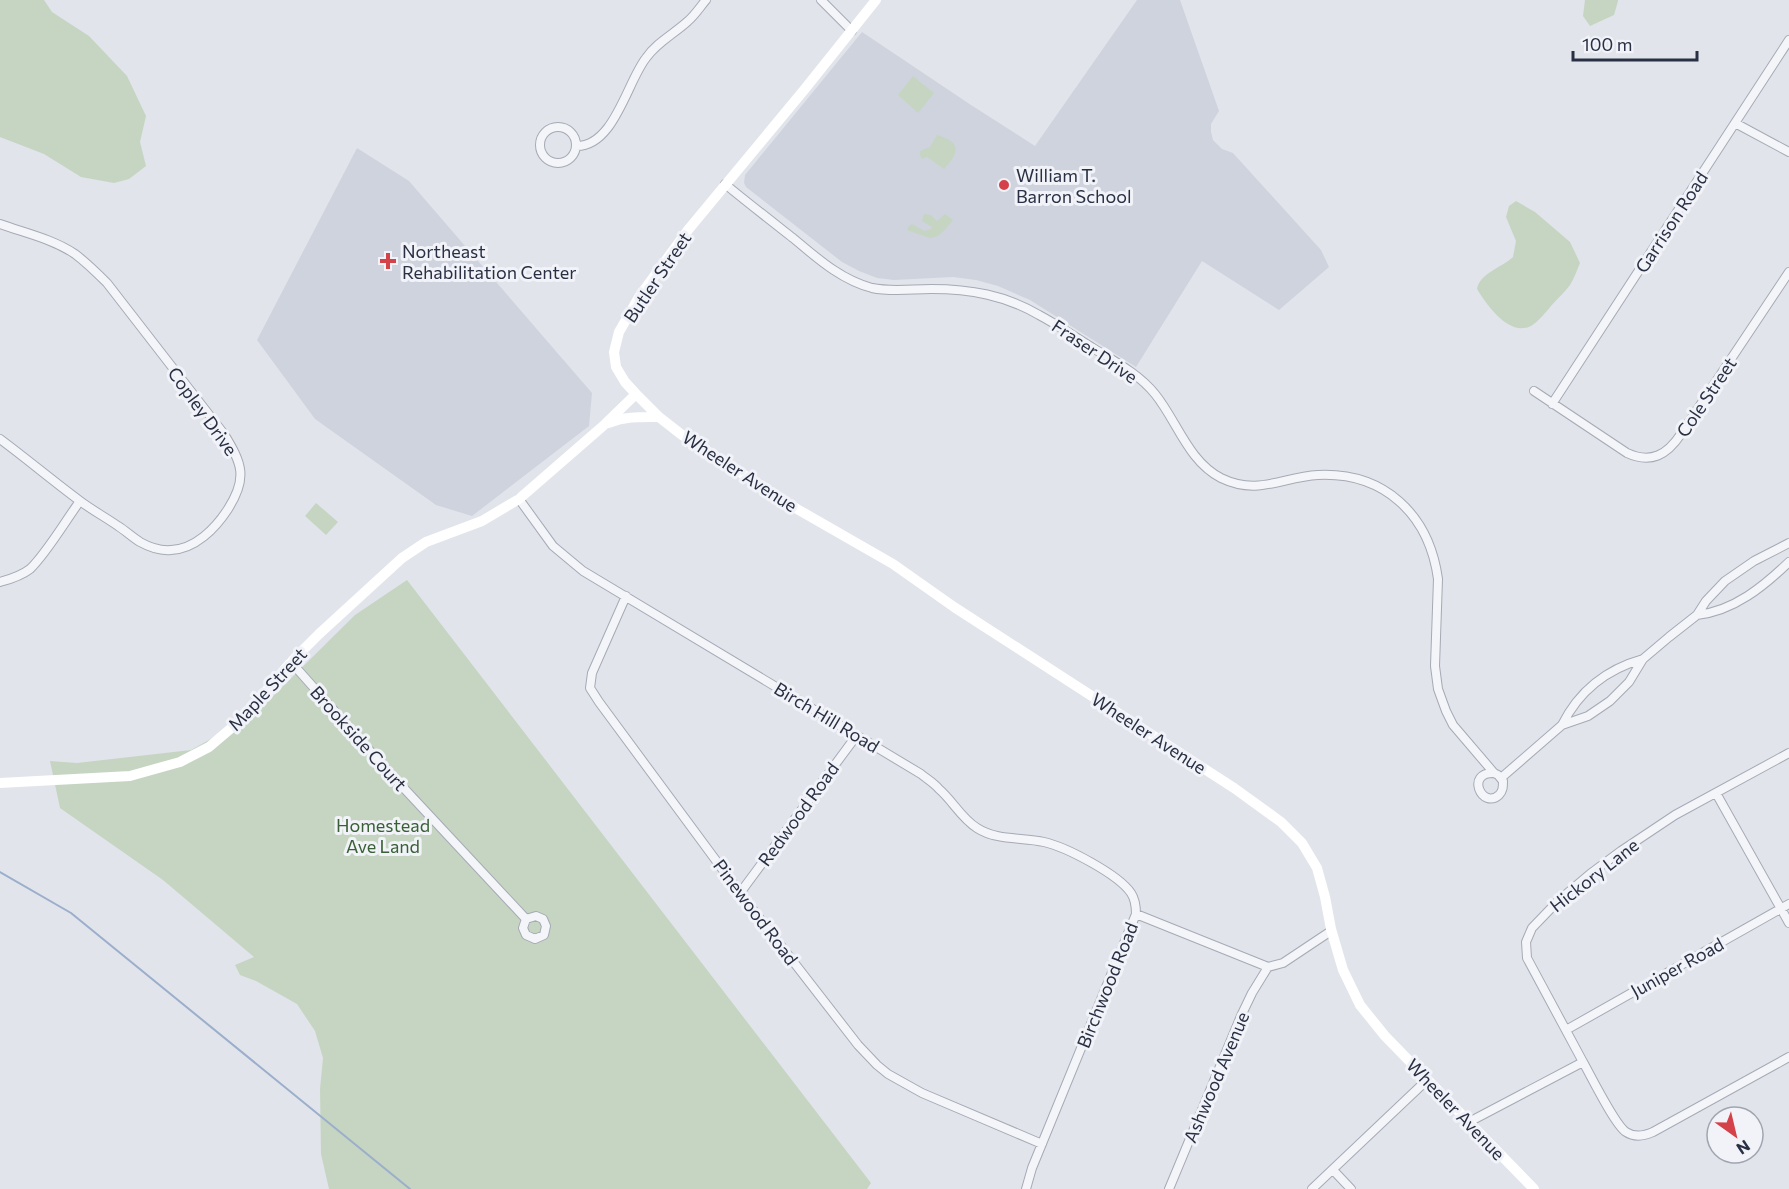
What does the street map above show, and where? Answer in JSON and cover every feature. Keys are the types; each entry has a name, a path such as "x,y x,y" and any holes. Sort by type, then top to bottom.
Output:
{"street":[{"path":"576,146 589,144 604,132 621,108 634,76 646,58 658,44 690,20 706,0"},
{"path":"821,0 852,31"},
{"name":"Butler Street","path":"636,394 620,374 614,361 615,342 619,332 655,274 725,184 876,0"},
{"name":"Garrison Road","path":"1552,404 1789,40"},
{"path":"1735,123 1789,152"},
{"path":"557,126 571,132 576,146 572,156 556,163 546,158 540,148 540,142 544,133 557,126"},
{"name":"Fraser Drive","path":"725,184 832,270 860,284 887,290 949,289 988,294 1006,299 1042,316 1125,368 1140,380 1155,394 1197,459 1211,472 1229,482 1259,486 1317,475 1337,475 1361,479 1398,499 1412,513 1422,529 1436,566 1438,579 1436,679 1442,702 1453,725 1497,775 1562,725"},
{"name":"Copley Drive","path":"0,224 54,243 73,253 89,264 107,283 224,434 241,465 238,489 226,512 197,542 179,549 160,549 141,543 80,501 0,439"},
{"name":"Cole Street","path":"1534,391 1634,456 1650,458 1665,452 1682,434 1789,272"},
{"path":"519,499 636,394"},
{"name":"Wheeler Avenue","path":"636,394 659,417 682,435 797,509 893,564 954,607 1274,816 1295,835 1312,859 1320,878 1331,931 1347,979 1360,1005 1385,1036 1534,1189"},
{"path":"603,426 634,417 659,417"},
{"name":"Maple Street","path":"0,783 130,776 164,768 209,747 232,729 291,662 346,608 402,558 426,542 483,521 519,499"},
{"name":"Birch Hill Road","path":"519,499 540,530 560,553 583,571 857,735 931,782 978,829 998,836 1046,842 1080,856 1120,881 1131,893 1136,904 1136,915"},
{"path":"0,582 20,576 30,568 80,501"},
{"path":"1562,725 1588,716 1610,701 1629,682 1643,659 1697,615 1706,601 1725,581 1754,561 1789,543"},
{"path":"1697,615 1714,613 1731,606 1789,562"},
{"name":"Pinewood Road","path":"626,596 592,674 590,688 740,892 848,1034 877,1065 904,1084 922,1093 1042,1143"},
{"path":"1562,725 1576,702 1595,683 1617,668 1643,659"},
{"name":"Brookside Court","path":"291,662 386,769 526,919"},
{"name":"Redwood Road","path":"740,892 857,735"},
{"name":"Hickory Lane","path":"1789,753 1675,815 1621,851 1558,901 1532,928 1526,942 1527,958 1583,1062 1619,1125 1626,1132 1636,1136 1653,1132 1789,1057"},
{"path":"1716,793 1789,923"},
{"name":"Juniper Road","path":"1566,1030 1789,904"},
{"name":"Birchwood Road","path":"1026,1189 1042,1143 1136,915 1268,967"},
{"path":"1268,967 1283,963 1331,931"},
{"name":"Ashwood Avenue","path":"1169,1189 1240,1016 1268,967"},
{"path":"1469,1122 1583,1062"},
{"path":"1312,1189 1427,1080"},
{"path":"1333,1170 1351,1189"}],"shaded area":[{"name":"William T. Barron School","path":"1137,0 1180,0 1219,111 1211,124 1213,140 1222,149 1233,153 1321,250 1329,267 1279,310 1202,261 1136,367 1030,300 998,286 953,277 894,280 877,278 859,271 842,262 746,187 744,183 745,175 862,32 1035,146"},
{"name":"Northeast Rehabilitation Center","path":"357,148 409,181 592,393 589,426 472,516 436,505 315,419 257,340"}],"green space":[{"path":"0,0 44,0 52,12 89,36 127,76 146,116 140,142 146,166 129,179 114,183 81,177 44,154 0,137"},
{"path":"1585,0 1618,1 1614,15 1590,26 1583,16"},
{"path":"913,76 934,93 918,113 898,95"},
{"path":"937,135 951,141 955,149 953,158 944,169 927,157 922,159 920,155 920,151 930,147"},
{"path":"1516,201 1535,212 1570,242 1580,263 1566,290 1537,322 1523,328 1515,327 1500,318 1477,289 1482,279 1513,257 1516,241 1506,217 1509,206"},
{"path":"924,214 931,215 937,221 945,214 953,220 943,232 930,238 907,230 912,224 924,231 931,229 932,227 922,221"},
{"path":"316,503 338,522 326,535 305,516"},
{"name":"Homestead Ave Land","path":"407,580 871,1183 867,1189 329,1189 321,1154 320,1089 323,1058 315,1031 297,1004 256,981 240,975 235,965 254,957 163,880 60,808 50,761 77,763 191,750 255,714 355,615"}],"waterway":[{"path":"0,872 71,913 410,1189"}],"place":[{"name":"William T. Barron School","path":"1004,185"},
{"name":"Northeast Rehabilitation Center","path":"388,261"}]}
